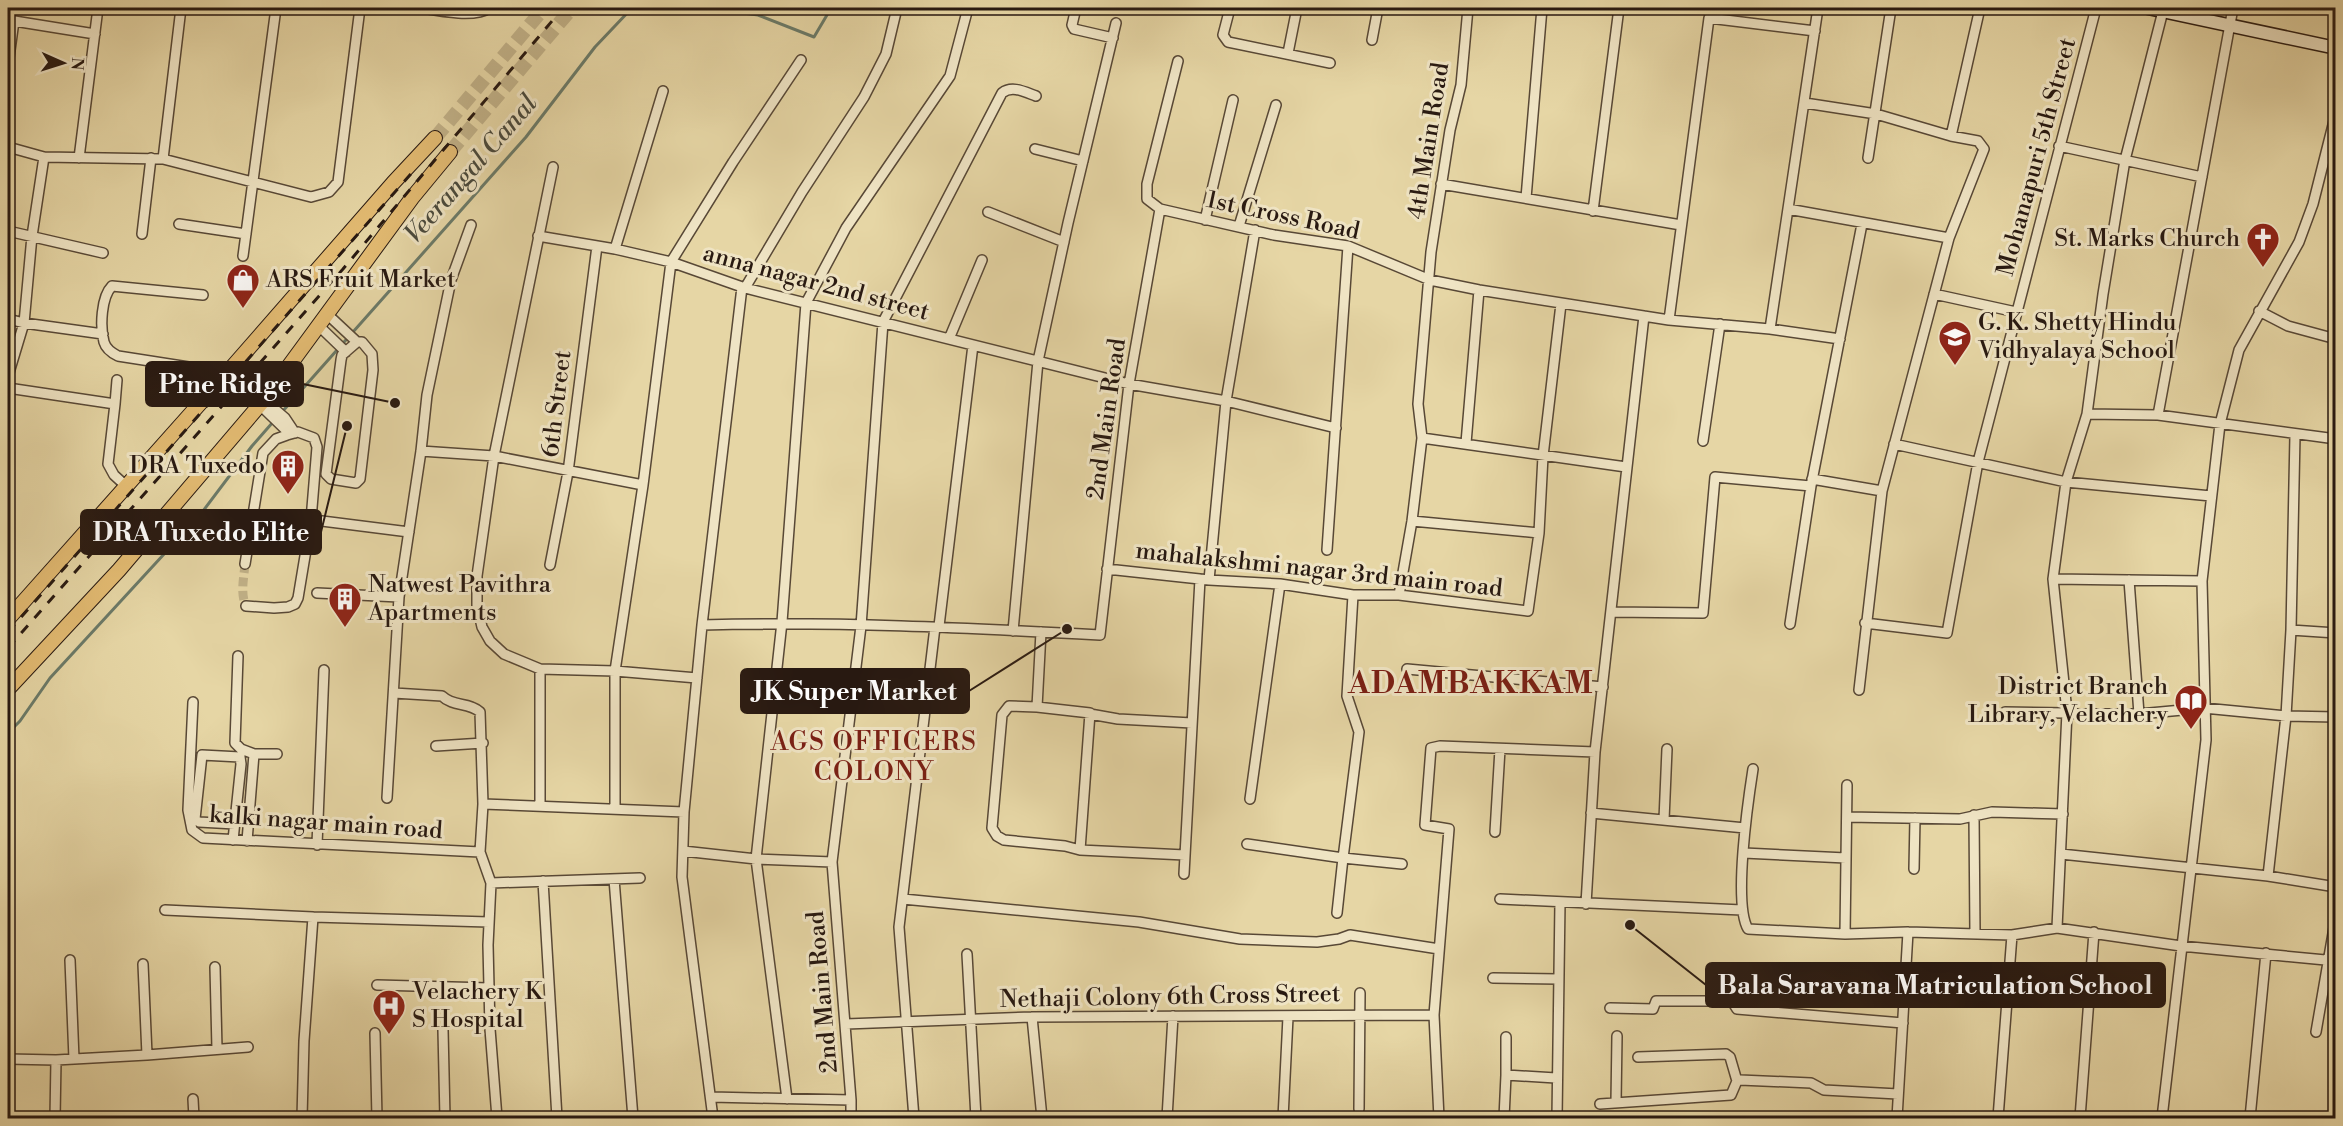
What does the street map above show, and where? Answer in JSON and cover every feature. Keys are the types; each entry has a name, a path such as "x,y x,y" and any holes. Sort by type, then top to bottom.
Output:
{"main road":[{"path":"8,619 435,138"},
{"path":"8,689 266,407 323,320 412,198 450,152"},
{"path":"393,183 412,198"}],"street":[{"path":"79,158 98,8"},
{"path":"163,159 181,8"},
{"path":"243,256 276,8"},
{"path":"8,147 44,157 163,159 311,197 329,192 338,182 360,8"},
{"path":"423,8 463,13 489,8"},
{"path":"713,1119 682,877 684,812 702,624 743,288 864,97 886,54 897,8"},
{"path":"787,1099 756,858 782,622 806,303 846,228 950,76 968,8"},
{"path":"1076,8 1072,25 1076,30 1113,38"},
{"path":"1230,8 1223,35 1225,40 1330,63"},
{"path":"1288,53 1297,8"},
{"path":"1372,40 1378,8"},
{"name":"4th Main Road","path":"1399,595 1412,521 1422,438 1418,404 1431,252 1441,184 1461,85 1468,8"},
{"path":"1526,198 1542,8"},
{"path":"1593,211 1619,8"},
{"path":"1770,329 1818,8"},
{"path":"1868,158 1891,8"},
{"path":"1951,136 1980,8"},
{"name":"Mohanapuri 5th Street","path":"1865,623 1947,633 1978,462 2096,8"},
{"path":"2148,8 2336,48"},
{"path":"2158,415 2233,8"},
{"path":"2057,928 2067,712 2053,579 2066,482 2087,414 2103,294 2126,160 2163,11"},
{"path":"1669,320 1709,18 1815,31"},
{"path":"8,65 11,20 94,34"},
{"path":"1013,631 1038,361 1116,23"},
{"path":"615,807 615,671 643,485 671,262 732,162 801,60"},
{"path":"1160,210 1147,199 1147,184 1178,61"},
{"path":"883,322 1002,93 1011,89 1036,96"},
{"path":"615,249 663,91"},
{"path":"1205,220 1233,100"},
{"path":"1805,103 1876,114 1951,136 1978,141 1984,150 1949,238 1882,491 1859,690"},
{"path":"1239,226 1276,105"},
{"path":"2162,1119 2206,740 2202,581 2220,424 2239,350 2299,242 2313,204 2336,113"},
{"path":"2059,146 2202,177"},
{"path":"1035,149 1083,161"},
{"path":"8,376 24,323 32,236 44,157"},
{"path":"142,234 151,158"},
{"path":"553,167 494,456 477,576 477,605 482,627 490,641 504,654 540,669 615,671 696,678"},
{"path":"1441,184 1681,225"},
{"name":"1st Cross Road","path":"1160,210 1274,235 1348,246 1430,280 1479,290 1669,320 1770,329 1840,339"},
{"name":"2nd Main Road","path":"1041,632 1100,635 1129,384 1160,210"},
{"path":"1788,210 1949,238"},
{"path":"988,212 1064,242"},
{"path":"179,224 246,234"},
{"path":"1790,624 1811,482 1862,224"},
{"path":"387,798 399,597 427,395 451,280 471,225"},
{"path":"1184,874 1192,723 1204,579 1226,401 1255,230"},
{"path":"8,231 103,253"},
{"name":"anna nagar 2nd street","path":"538,236 615,249 671,262 743,288 1129,384 1226,401 1336,428"},
{"name":"6th Street","path":"550,565 568,472 597,246"},
{"path":"1327,550 1348,246"},
{"path":"949,339 982,260"},
{"path":"203,295 112,286 106,291 104,303 104,343 118,356 227,373"},
{"path":"1467,443 1479,290"},
{"path":"1934,294 2016,312"},
{"path":"1412,521 1539,533 1544,456 1561,304"},
{"path":"2259,311 2288,326 2336,339"},
{"path":"1586,904 1595,752 1644,316"},
{"path":"8,319 103,334"},
{"path":"323,320 370,349 373,370 360,479 356,483 331,479 326,474 341,348 323,320"},
{"name":"2nd Main Road","path":"851,1119 846,1024 832,862 861,626 883,322"},
{"path":"1703,441 1720,324"},
{"path":"341,348 351,337"},
{"path":"914,1119 899,927 973,345"},
{"path":"117,380 108,464 114,475 126,486"},
{"path":"8,388 115,404"},
{"path":"266,407 292,433"},
{"path":"2087,414 2158,415 2336,439"},
{"path":"245,564 263,453 276,439 292,433 307,434 314,438 317,447 311,520 298,598 295,604 288,608 246,606"},
{"path":"2268,876 2286,717 2291,630 2295,435"},
{"path":"1422,438 1626,467"},
{"path":"1894,444 2066,482 2211,496"},
{"path":"421,451 494,456 643,485"},
{"path":"1611,612 1703,613 1715,477 1811,482 1882,491"},
{"path":"322,520 409,532"},
{"name":"mahalakshmi nagar 3rd main road","path":"1107,569 1280,584 1353,595 1399,595 1528,611 1539,533"},
{"path":"2053,579 2202,581"},
{"path":"2129,580 2139,714"},
{"path":"1250,799 1280,584"},
{"path":"317,593 399,597"},
{"path":"1337,913 1359,732 1347,696 1353,595"},
{"path":"702,624 782,622 861,626 937,626 1041,632 1037,706"},
{"path":"2291,630 2336,633"},
{"path":"238,656 235,743 241,749 254,753 277,754"},
{"path":"540,669 540,806"},
{"path":"1407,669 1603,687"},
{"path":"317,845 324,670"},
{"path":"394,693 442,696 448,702 474,706 480,712 483,744 480,852 491,884 489,988 497,1119"},
{"name":"kalki nagar main road","path":"193,702 193,785 188,810 192,830 201,836 247,841 480,852"},
{"path":"1185,855 1080,850 1065,846 1004,840 997,836 992,828 1002,715 1009,706 1037,706 1118,719 1192,723"},
{"path":"2005,712 2139,714 2204,708 2286,717 2336,717"},
{"path":"1080,850 1090,714"},
{"path":"436,746 483,744"},
{"path":"1439,1119 1434,1015 1449,829 1425,825 1431,748 1440,746 1595,752"},
{"path":"1495,832 1500,749"},
{"path":"1664,820 1667,749"},
{"path":"247,841 254,753"},
{"path":"233,840 235,824 240,757 202,755 193,785 195,819 201,822 235,824"},
{"path":"1753,769 1745,828 1742,910 1748,929 2012,935 2057,928 2181,946 2332,961"},
{"path":"1845,933 1847,785"},
{"path":"483,804 615,807 684,812"},
{"path":"1846,817 1960,819 1992,812 2063,814"},
{"path":"1591,813 1745,828"},
{"path":"1974,815 1975,934"},
{"path":"1914,868 1915,818"},
{"path":"201,822 201,836"},
{"path":"1247,844 1402,864"},
{"path":"683,851 832,862"},
{"path":"1744,853 1846,858"},
{"path":"2061,854 2268,876 2336,887"},
{"path":"491,884 639,878"},
{"path":"615,879 633,1119"},
{"path":"543,881 557,1119"},
{"path":"903,899 1139,922 1240,939 1317,942 1350,935 1439,949"},
{"path":"1500,899 1742,910"},
{"path":"1557,1119 1560,902"},
{"path":"165,910 489,922"},
{"path":"2316,1032 2332,961 2336,916"},
{"path":"302,1119 304,1041 313,917"},
{"path":"1897,1119 1908,932"},
{"path":"2080,1119 2094,932"},
{"path":"1998,1119 2012,935"},
{"path":"2250,1119 2266,953"},
{"path":"967,954 976,1119"},
{"path":"70,960 74,1059"},
{"path":"143,964 147,1055"},
{"path":"215,967 217,1049"},
{"path":"1493,978 1558,979"},
{"path":"377,985 489,988"},
{"path":"1359,1110 1360,993"},
{"path":"1610,1008 1653,1009 1656,1001 1732,1001 1737,1009 1903,1023"},
{"name":"Nethaji Colony 6th Cross Street","path":"846,1024 1032,1017 1434,1015"},
{"path":"1167,1119 1173,1016"},
{"path":"1032,1017 1042,1119"},
{"path":"1283,1119 1288,1017"},
{"path":"443,1030 445,1119"},
{"path":"375,1033 377,1119"},
{"path":"1616,1102 1617,1036"},
{"path":"1504,1119 1506,1037"},
{"path":"8,1059 56,1060 248,1047"},
{"path":"1600,1104 1731,1095 1737,1081 1730,1057 1726,1054 1638,1057"},
{"path":"55,1119 56,1060"},
{"path":"1506,1075 1556,1078"},
{"path":"1737,1081 1812,1083 1824,1090 1898,1094"},
{"path":"711,1098 851,1100"},
{"path":"193,1099 194,1119"}],"waterway":[{"name":"Veerangal Canal","path":"282,412 526,137 595,47 632,8"},
{"name":"Veerangal Canal","path":"707,8 758,15 814,37 827,15 828,8"},
{"name":"Veerangal Canal","path":"8,733 20,721 50,678 200,515 273,422"}],"tunnel":[{"path":"435,138 544,8"},
{"path":"450,152 572,8"},
{"path":"245,564 243,591 246,606"}],"railway":[{"path":"8,648 343,269 563,8"},
{"path":"8,632 416,168"}],"place":[{"name":"St. Marks Church","path":"2263,268"},
{"name":"ARS Fruit Market","path":"243,309"},
{"name":"G. K. Shetty Hindu Vidhyalaya School","path":"1955,366"},
{"name":"Pine Ridge","path":"395,403"},
{"name":"DRA Tuxedo Elite","path":"347,426"},
{"name":"DRA Tuxedo","path":"288,495"},
{"name":"Natwest Pavithra Apartments","path":"345,628"},
{"name":"JK Super Market","path":"1067,629"},
{"name":"District Branch Library, Velachery","path":"2191,730"},
{"name":"Bala Saravana Matriculation School","path":"1630,925"},
{"name":"Velachery K S Hospital","path":"389,1035"}],"district":[{"name":"ADAMBAKKAM","path":"1471,684"},
{"name":"AGS OFFICERS COLONY","path":"874,757"}]}
